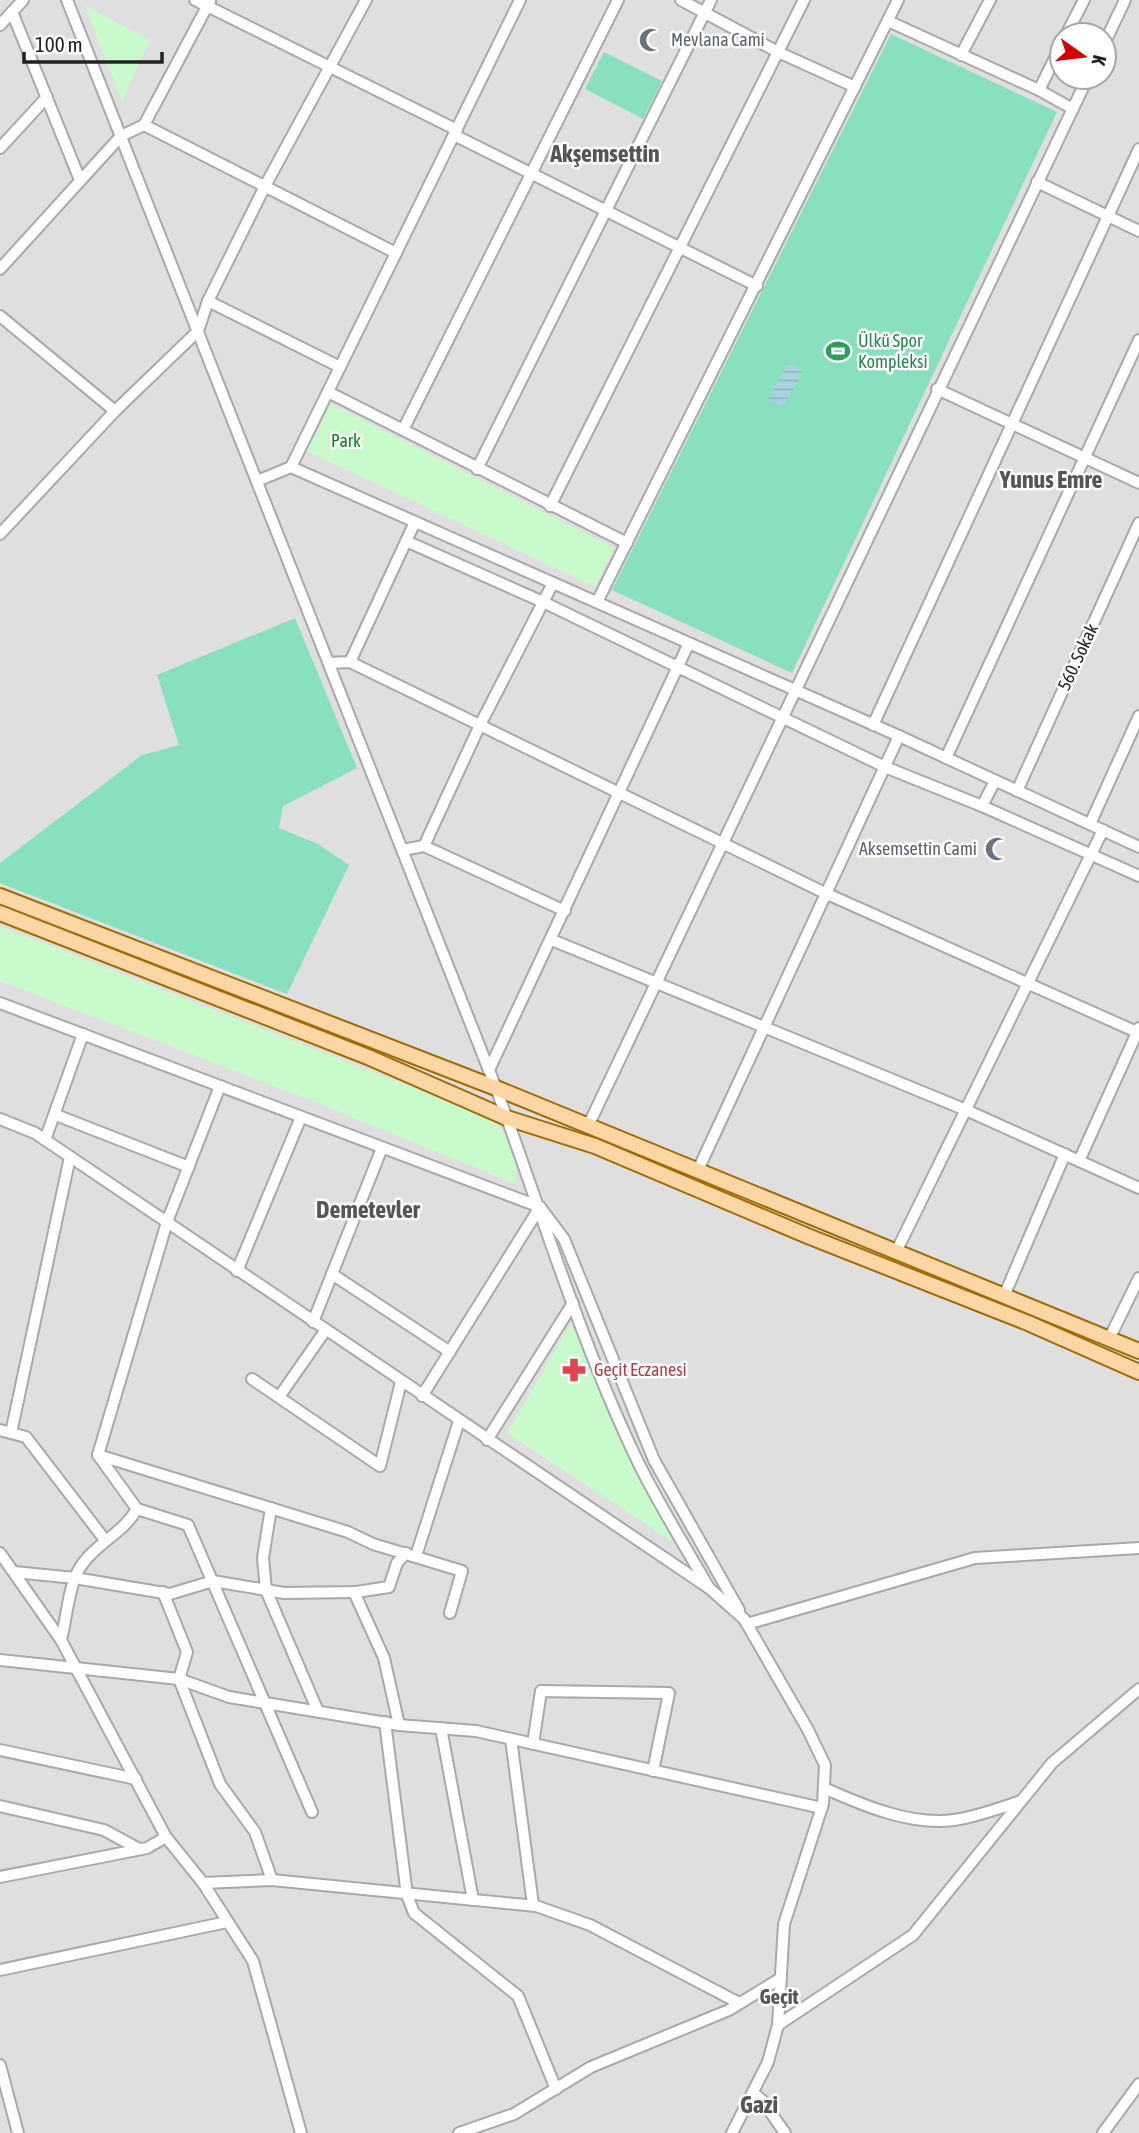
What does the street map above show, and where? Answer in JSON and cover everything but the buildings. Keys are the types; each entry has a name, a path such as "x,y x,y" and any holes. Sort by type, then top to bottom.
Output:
{"main road":[{"path":"0,896 496,1088 1139,1351"},
{"path":"0,913 368,1057 507,1118 595,1146 810,1237 1028,1323 1139,1372"}],"street":[{"path":"0,25 23,0"},
{"path":"67,0 496,1088 540,1207 550,1248 638,1462 709,1588"},
{"path":"195,0 209,3 532,175 679,250 757,286"},
{"path":"0,534 115,411 198,331 208,301 265,186 366,0"},
{"path":"257,481 291,467 520,0"},
{"path":"403,430 618,0"},
{"path":"681,0 778,52 855,87"},
{"path":"477,469 712,0"},
{"path":"550,506 804,0"},
{"path":"597,603 898,0"},
{"path":"961,55 990,0"},
{"path":"1073,21 1084,0"},
{"path":"1115,21 1125,0"},
{"path":"0,269 121,136 144,125 209,3"},
{"path":"12,12 80,180"},
{"path":"888,21 1039,90 1073,109"},
{"path":"1039,90 1048,72"},
{"path":"588,1126 724,844 937,389 1081,91"},
{"path":"0,148 47,97"},
{"path":"144,125 396,253"},
{"path":"873,725 1139,149"},
{"path":"1037,182 1139,231"},
{"path":"208,301 340,367"},
{"path":"0,316 115,411"},
{"path":"946,758 1139,340"},
{"path":"937,389 1139,483"},
{"path":"328,391 626,543"},
{"path":"291,467 688,645 899,736 1139,847"},
{"path":"350,662 415,522"},
{"name":"560. Sokak","path":"1017,791 1139,523"},
{"path":"405,541 543,602 782,720 1139,876"},
{"path":"424,846 480,725 553,583"},
{"path":"489,1070 688,645"},
{"path":"329,663 350,662 825,893 1027,985 1138,1031 1079,1161"},
{"path":"1090,824 1139,716"},
{"path":"698,1171 762,1027 899,736"},
{"path":"982,806 995,781"},
{"path":"896,1252 1103,830"},
{"path":"402,850 424,846 565,911"},
{"path":"551,940 966,1110 1139,1188"},
{"path":"0,1003 540,1207 564,1239 654,1460 807,1728 825,1765 822,1808 784,1924 778,2025 768,2062 732,2133"},
{"path":"45,1140 83,1034"},
{"path":"98,1455 167,1222 220,1086"},
{"path":"56,1115 189,1167"},
{"path":"237,1271 301,1117"},
{"path":"1,1123 45,1140 709,1588 745,1622"},
{"path":"313,1322 383,1148"},
{"path":"1004,1296 1065,1154"},
{"path":"69,1157 5,1431 26,1437 105,1540"},
{"path":"422,1396 540,1207"},
{"path":"332,1274 450,1352"},
{"path":"1109,1339 1139,1278"},
{"path":"487,1440 573,1303"},
{"path":"279,1397 325,1331"},
{"path":"252,1379 380,1466 401,1382"},
{"path":"14,1572 75,1578 163,1592 213,1581 284,1594 354,1592 389,1587 397,1563 411,1554 459,1421"},
{"path":"98,1455 462,1571 450,1614"},
{"path":"98,1455 137,1509 188,1525 312,1812"},
{"path":"271,1508 263,1558 265,1590 317,1709"},
{"path":"61,1640 77,1572 105,1540 129,1523 137,1509"},
{"path":"745,1622 975,1559 1139,1548"},
{"path":"0,1553 61,1640 166,1837 203,1884 253,1961 301,2133"},
{"path":"163,1592 187,1652 179,1679 220,1784 255,1832 272,1880"},
{"path":"354,1592 384,1658 399,1725"},
{"path":"0,1660 179,1679 229,1697 317,1709 399,1725 476,1731 822,1808"},
{"path":"778,2025 913,1935 1052,1763 1139,1689"},
{"path":"533,1744 541,1691 669,1693 653,1771"},
{"path":"385,1722 407,1895 414,1913 518,1996 556,2088"},
{"path":"441,1728 473,1900"},
{"path":"511,1739 533,1905"},
{"path":"0,1750 136,1779"},
{"path":"824,1788 857,1802 910,1817 953,1821 1021,1801"},
{"path":"0,1806 104,1830 139,1849"},
{"path":"0,1877 139,1849 166,1837"},
{"path":"203,1884 272,1880 533,1905 590,1925 739,2003"},
{"path":"0,1970 227,1922"},
{"path":"459,2133 514,2114 591,2067 739,2003 781,1979"},
{"path":"0,2066 18,2133"},
{"path":"1103,2133 1139,2084"},
{"path":"753,2093 762,2100 785,2133"}],"shaded area":[{"path":"0,0 1139,0 1139,2133 0,2133"}],"green space":[{"path":"85,6 150,40 122,102"},
{"name":"Ülkü Spor Kompleksi","path":"891,34 1057,112 792,673 612,590"},
{"path":"604,52 662,81 643,119 585,89"},
{"name":"Park","path":"331,404 614,548 595,587 307,451"},
{"path":"295,618 357,768 283,806 279,828 318,844 349,865 287,994 0,883 0,863 142,755 179,745 157,675"},
{"path":"0,926 490,1118 503,1132 512,1148 516,1165 515,1184 310,1100 0,981"},
{"path":"573,1320 629,1457 677,1539 673,1542 507,1433"}],"water":[{"path":"788,363 803,372 783,407 768,399"}],"place":[{"name":"Mevlana Cami","path":"651,40"},
{"name":"Ülkü Spor Kompleksi","path":"838,351"},
{"name":"Aksemsettin Cami","path":"997,849"},
{"name":"Geçit Eczanesi","path":"574,1370"}],"district":[{"name":"Akşemsettin","path":"605,154"},
{"name":"Yunus Emre","path":"1051,480"},
{"name":"Demetevler","path":"368,1210"},
{"name":"Geçit","path":"779,1997"},
{"name":"Gazi","path":"759,2105"}]}
